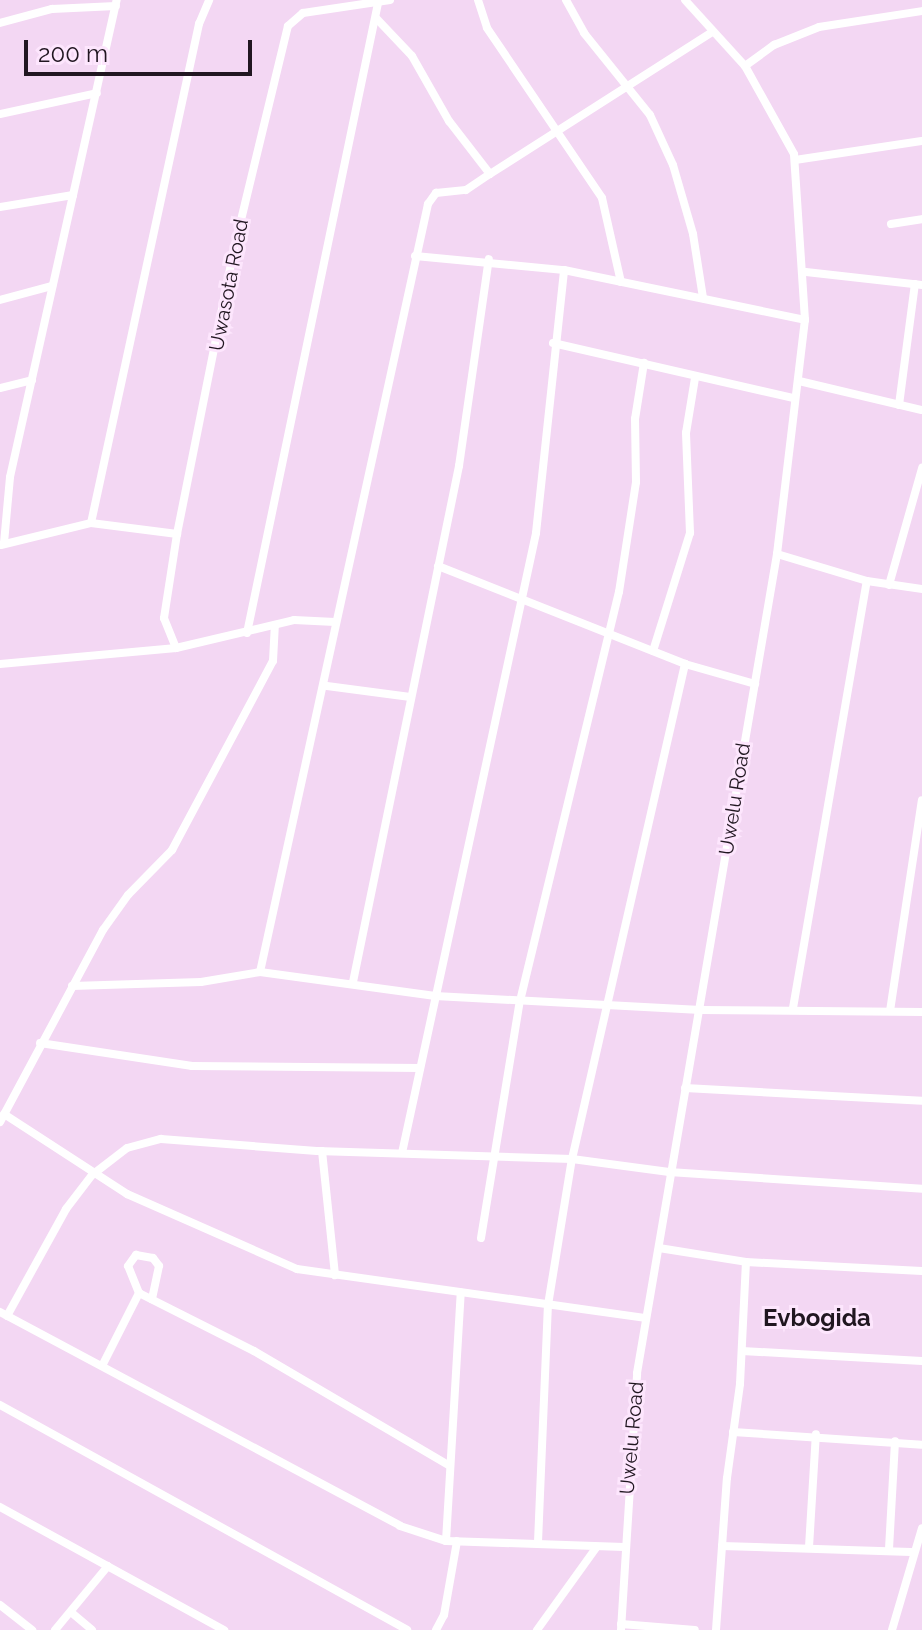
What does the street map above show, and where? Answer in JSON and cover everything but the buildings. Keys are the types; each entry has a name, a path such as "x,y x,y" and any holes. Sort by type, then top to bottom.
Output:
{"street":[{"path":"91,523 209,0"},
{"name":"Uwasota Road","path":"176,648 168,638 164,618 177,534 234,249 288,26 303,13 390,0"},
{"path":"478,0 487,28 560,131 602,198 621,282"},
{"path":"566,0 584,33 650,115 673,165 693,234 703,298"},
{"name":"Uwelu Road","path":"621,1627 624,1547 645,1318 659,1248 669,1172 701,1010 777,554 805,320 806,272 795,160 745,66 685,0"},
{"path":"0,23 52,9 117,3 32,380 4,487 2,544 91,523 177,534"},
{"path":"247,633 378,3"},
{"path":"745,66 774,45 819,27 922,11"},
{"path":"376,18 412,56 449,121 490,174"},
{"path":"260,972 327,686 335,622 415,256 436,193 466,190 712,32"},
{"path":"0,114 97,93"},
{"path":"795,160 922,141"},
{"path":"0,207 73,195"},
{"path":"891,224 922,219"},
{"path":"415,256 489,259 564,270 805,320"},
{"path":"353,982 459,466 489,259"},
{"path":"402,1153 536,533 553,343 564,270"},
{"path":"806,272 919,285 899,405"},
{"path":"0,300 52,286"},
{"path":"553,343 695,378 794,398"},
{"path":"481,1238 492,1156 520,1001 606,634 619,592 636,482 635,419 644,363"},
{"path":"653,651 690,533 686,433 695,378"},
{"path":"0,388 32,380"},
{"path":"799,381 922,410"},
{"path":"889,585 922,468"},
{"path":"777,554 867,581 922,589"},
{"path":"438,566 685,664 755,684"},
{"path":"793,1008 867,581"},
{"path":"0,664 176,648 294,620 335,622"},
{"path":"275,625 273,661 172,850 128,895 72,986 2,1118 92,1175 297,1269 645,1318"},
{"path":"538,1542 548,1305 572,1159 685,664"},
{"path":"327,686 410,697"},
{"path":"890,1011 922,800"},
{"path":"72,986 201,982 260,972 353,982 435,996 701,1010 793,1008 922,1012"},
{"path":"40,1043 192,1066 420,1068"},
{"path":"685,1088 922,1101"},
{"path":"624,1547 446,1541 400,1526 4,1314 66,1209 92,1175 127,1148 161,1139 322,1151 572,1159 669,1172 922,1189"},
{"path":"322,1151 335,1275"},
{"path":"659,1248 746,1262 922,1271"},
{"path":"152,1299 159,1266 153,1258 136,1255 128,1266 139,1293 254,1351 450,1466"},
{"path":"716,1630 742,1351 746,1262"},
{"path":"446,1541 461,1292"},
{"path":"102,1366 139,1293"},
{"path":"742,1351 922,1361"},
{"path":"0,1405 407,1630"},
{"path":"733,1432 816,1434 922,1445"},
{"path":"809,1547 816,1434"},
{"path":"889,1549 895,1441"},
{"path":"0,1507 224,1630"},
{"path":"892,1630 911,1552 922,1528"},
{"path":"436,1630 444,1615 457,1541"},
{"path":"722,1546 911,1552"},
{"path":"537,1630 596,1548"},
{"path":"55,1630 108,1566"},
{"path":"0,1605 32,1630"},
{"path":"72,1613 92,1630"},
{"path":"621,1627 695,1630"}],"district":[{"name":"Evbogida","path":"817,1318"}]}
